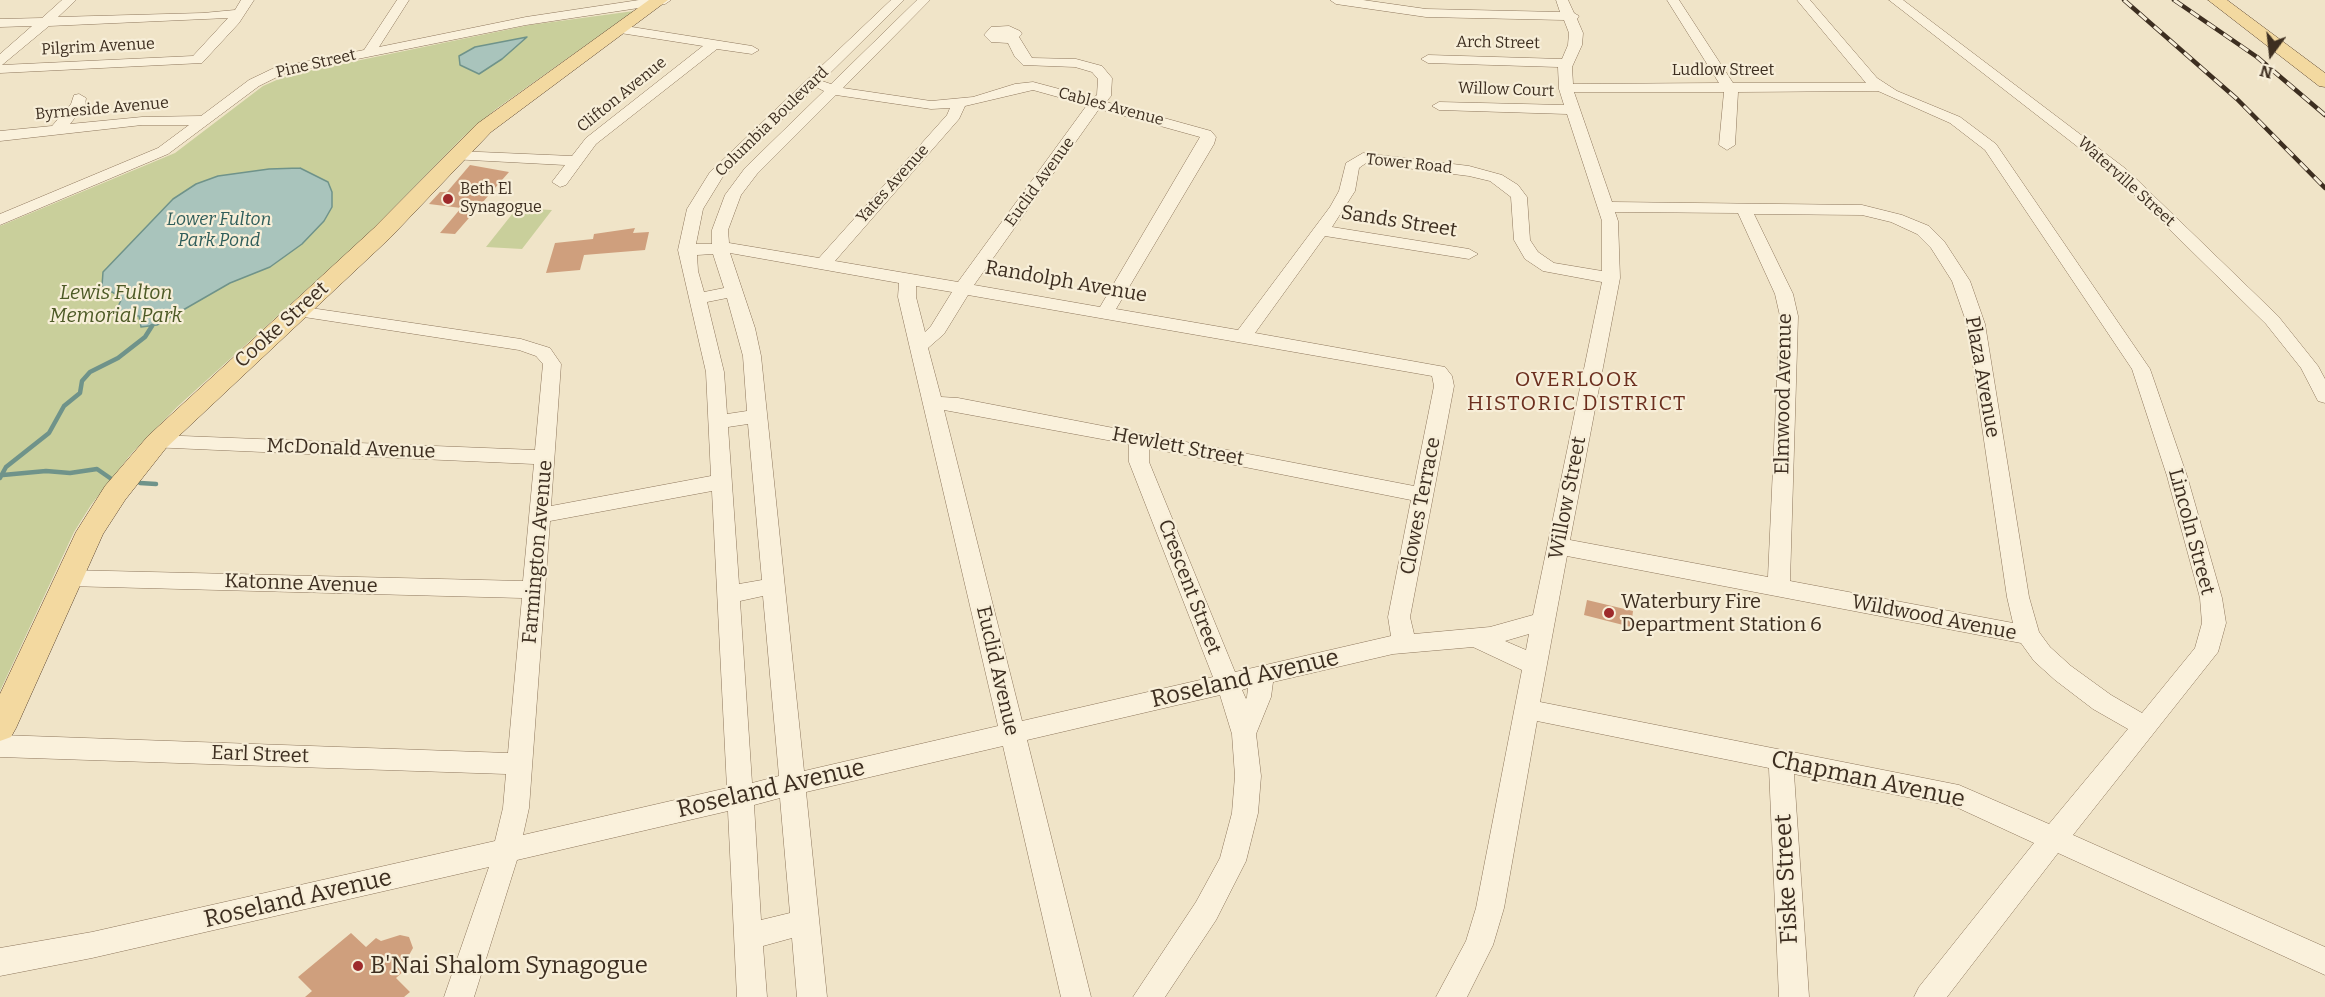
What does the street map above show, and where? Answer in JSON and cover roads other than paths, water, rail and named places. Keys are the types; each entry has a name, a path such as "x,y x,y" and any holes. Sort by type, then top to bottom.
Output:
{"main road":[{"name":"Cooke Street","path":"0,728 67,578 106,505 157,442 395,220 499,115 660,0"},
{"path":"2216,0 2325,82"}],"street":[{"path":"0,61 70,0"},
{"path":"0,23 203,17 239,13 248,0"},
{"path":"369,52 403,0"},
{"name":"Pine Street","path":"0,220 156,154 207,120 249,87 270,75 528,16 665,0"},
{"name":"Columbia Boulevard","path":"752,997 712,352 689,271 686,250 691,220 710,184 898,0"},
{"name":"Columbia Boulevard","path":"812,997 749,341 720,247 724,214 738,187 924,0"},
{"path":"1336,0 1365,2 1426,13 1572,16"},
{"name":"Willow Street","path":"1451,997 1479,945 1491,908 1543,621 1611,278 1612,238 1606,207 1566,88 1567,63 1575,45 1576,33 1572,16 1563,0"},
{"path":"1673,0 1730,89 1732,105 1727,145"},
{"path":"1803,0 1865,75 1881,87"},
{"name":"Waterville Street","path":"1895,0 2120,172 2272,320 2309,366 2325,397"},
{"name":"Pilgrim Avenue","path":"0,69 198,59 239,13"},
{"path":"619,29 752,50"},
{"path":"1011,38 1017,43 1022,57 1028,62 1076,63 1097,69 1105,78 1100,97"},
{"name":"Clifton Avenue","path":"560,183 591,141 714,44"},
{"name":"Arch Street","path":"1428,59 1567,63"},
{"name":"Cables Avenue","path":"813,82 833,90 912,104 958,103 1029,86 1100,97 1202,132 1208,137 1106,312"},
{"name":"Ludlow Street","path":"1566,88 1881,87"},
{"name":"Lincoln Street","path":"1881,87 1955,120 1991,147 2140,369 2177,476 2211,598 2214,623 2205,652 2143,726 1929,997"},
{"name":"Euclid Avenue","path":"919,346 938,330 972,274 1100,97"},
{"path":"57,130 75,109 79,98"},
{"name":"Yates Avenue","path":"823,264 954,116 958,103"},
{"name":"Willow Court","path":"1438,106 1573,110"},
{"name":"Byrneside Avenue","path":"0,136 142,121 207,120"},
{"path":"456,156 576,161"},
{"name":"Tower Road","path":"1244,335 1344,197 1352,166 1359,159 1379,158 1469,171 1496,178 1515,192 1521,203 1523,243 1536,259 1554,268 1611,278"},
{"name":"Plaza Avenue","path":"1606,207 1862,210 1905,222 1923,230 1938,245 1961,281 1976,324 2018,597 2028,635 2042,654 2063,673 2102,702 2143,726"},
{"name":"Elmwood Avenue","path":"1744,209 1784,294 1789,316 1779,588"},
{"name":"Sands Street","path":"1322,230 1469,254"},
{"name":"Randolph Avenue","path":"686,250 720,247 1244,335 1437,371"},
{"name":"Euclid Avenue","path":"908,278 906,292 1076,997"},
{"path":"698,299 733,291"},
{"name":"Farmington Avenue","path":"297,311 522,345 543,352 549,358 552,368 516,808 507,851 459,997"},
{"name":"Clowes Terrace","path":"1404,643 1399,617 1444,386 1442,376 1437,371"},
{"name":"Hewlett Street","path":"933,403 958,404 1424,495"},
{"path":"716,422 757,416"},
{"name":"Crescent Street","path":"1138,439 1139,462 1227,683 1244,734 1247,800 1233,861 1206,911 1148,997"},
{"name":"McDonald Avenue","path":"157,442 545,457"},
{"path":"541,515 720,482"},
{"name":"Wildwood Avenue","path":"1558,546 2028,635"},
{"name":"Katonne Avenue","path":"67,578 535,590"},
{"path":"727,595 773,586"},
{"name":"Roseland Avenue","path":"0,962 92,945 507,851 1404,643 1474,638 1499,634 1543,621"},
{"path":"1474,638 1535,665"},
{"name":"Crescent Street","path":"1244,734 1259,697 1262,675"},
{"name":"Chapman Avenue","path":"1527,709 1781,762 1959,796 2325,961"},
{"name":"Earl Street","path":"0,746 520,764"},
{"name":"Fiske Street","path":"1781,762 1794,997"},
{"path":"748,936 805,922"}],"water":[{"path":"527,37 502,59 479,74 460,65 459,56 475,47"},
{"name":"Lower Fulton Park Pond","path":"300,168 328,182 332,192 332,207 324,221 302,244 270,267 230,283 157,325 141,327 139,316 122,315 116,311 122,298 102,286 103,272 173,199 196,184 218,176 269,169"}],"waterway":[{"path":"0,478 6,467 49,433 64,406 80,393 82,381 90,372 118,358 145,337 152,326"},
{"path":"3,475 46,471 70,473 97,469 110,478"},
{"path":"140,483 156,484"}],"railway":[{"path":"2124,0 2237,99 2325,188"},
{"path":"2174,0 2257,57 2325,115"}],"place":[{"name":"Beth El Synagogue","path":"448,199"},
{"name":"Waterbury Fire Department Station 6","path":"1609,613"},
{"name":"B'Nai Shalom Synagogue","path":"358,966"}],"district":[{"name":"OVERLOOK HISTORIC DISTRICT","path":"1577,392"}],"park label":[{"name":"Lewis Fulton Memorial Park","path":"116,304"}]}
